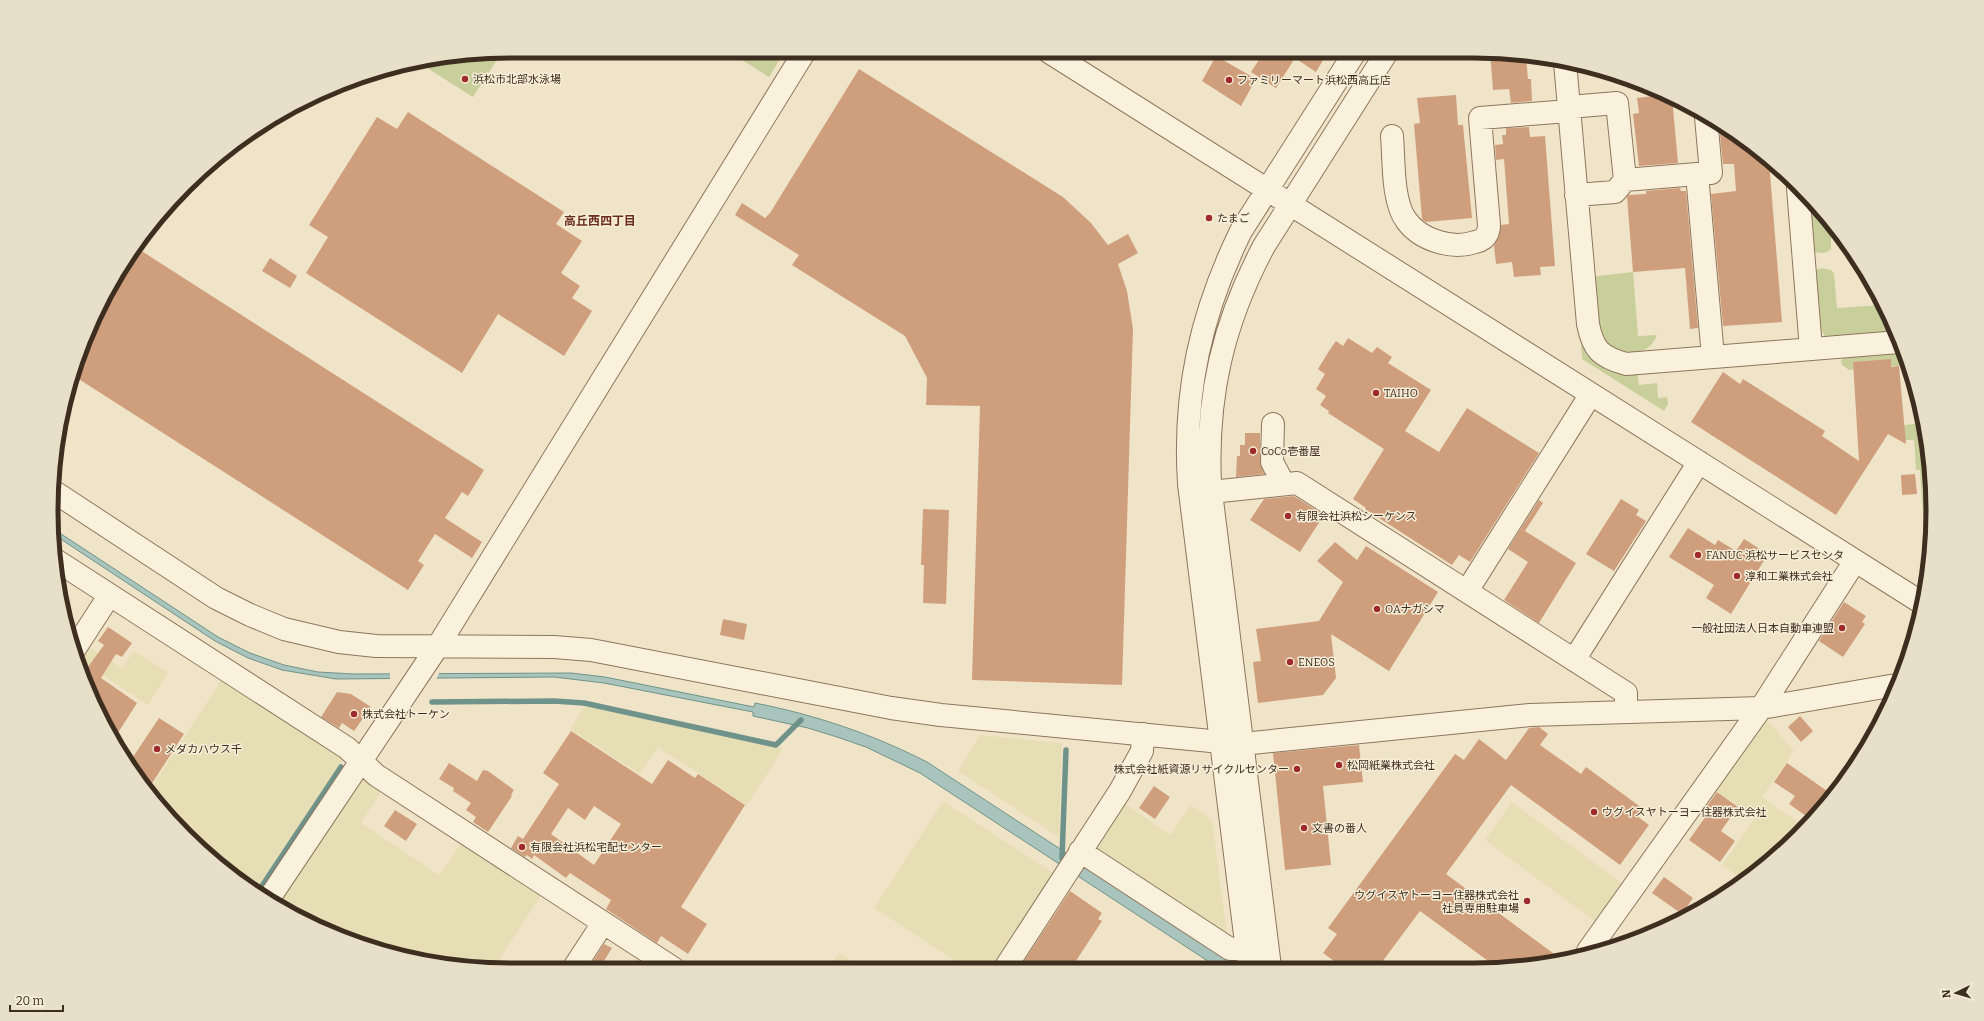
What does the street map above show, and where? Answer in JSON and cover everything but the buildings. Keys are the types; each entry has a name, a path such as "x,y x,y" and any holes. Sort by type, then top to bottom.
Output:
{"street":[{"path":"272,895 438,646 801,58"},
{"path":"1059,58 1917,600"},
{"path":"1248,960 1189,484 1187,455 1190,397 1200,340 1217,284 1241,231 1351,58"},
{"path":"1269,963 1211,492 1208,456 1210,414 1222,347 1232,314 1251,270 1383,58"},
{"path":"1565,68 1588,324 1591,340 1601,354 1611,360 1626,364 1894,342"},
{"path":"1392,136 1396,195 1405,220 1416,230 1441,244 1470,244 1482,240 1487,235 1489,225 1480,113 1569,109 1617,103 1625,180"},
{"path":"1576,195 1615,192 1625,180 1711,173 1707,123"},
{"path":"1697,174 1713,357"},
{"path":"1799,197 1811,349"},
{"path":"1467,591 1591,394"},
{"path":"1273,424 1272,462 1280,477"},
{"path":"1574,660 1699,462"},
{"path":"1211,492 1297,483 1626,692 1626,712"},
{"path":"59,495 216,598 267,623 302,634 339,642 376,646 554,647 591,650 908,711 1242,744 1530,715 1760,708 1891,686"},
{"path":"1590,948 1760,708 1855,561"},
{"path":"61,564 347,748 376,775 665,963"},
{"path":"78,644 109,596"},
{"path":"1008,963 1120,791 1142,750 1143,734"},
{"path":"1079,852 1248,960"},
{"path":"577,963 603,923"}],"shaded area":[{"path":"83,643 122,668 134,651 168,673 148,705 85,663 80,649"},
{"path":"222,679 342,755 343,760 259,887 212,851 170,809 152,786"},
{"path":"585,706 783,749 747,805 658,747 640,774 570,729"},
{"path":"1765,718 1794,751 1762,797 1800,823 1772,851 1739,877 1722,865 1755,818 1714,789"},
{"path":"980,735 1062,743 1059,837 958,771"},
{"path":"365,779 382,790 361,823 439,875 462,842 542,894 497,963 451,959 393,948 337,929 280,899 360,780"},
{"path":"943,801 1057,875 1001,963 958,963 874,908"},
{"path":"1121,801 1170,835 1191,805 1212,820 1227,935 1088,852"},
{"path":"1512,802 1624,885 1597,923 1485,840"},
{"path":"839,953 854,963 832,963"}],"green space":[{"name":"浜松市北部水泳場","path":"498,58 473,97 425,67 451,62"},
{"path":"739,58 781,58 769,77"},
{"path":"1809,207 1831,234 1831,249 1829,251 1822,253 1812,250"},
{"path":"1821,268 1831,270 1834,273 1837,308 1877,305 1890,332 1825,336 1819,327 1814,273 1816,270"},
{"path":"1633,272 1638,336 1657,335 1653,343 1647,348 1633,352 1618,349 1603,342 1589,277"},
{"path":"1581,342 1637,371 1639,385 1657,383 1658,398 1667,397 1668,404 1664,411 1582,359"},
{"path":"1897,352 1902,366 1849,370 1842,365 1841,361 1845,356"},
{"path":"1917,424 1925,481 1926,517 1923,515 1920,470 1916,470 1914,440 1905,440 1904,425"}],"water":[{"path":"59,532 218,637 250,653 284,665 318,672 354,674 571,673 605,677 754,707 755,703 800,713 843,726 886,743 927,762 1235,963 1211,963 920,773 866,747 837,737 808,728 753,716 753,712 604,683 554,677 336,679 282,670 248,658 215,641 59,538"}],"pier":[{"path":"440,671 436,680 390,681 390,672"}],"waterway":[{"path":"432,702 554,701 584,703 776,745 801,720"},
{"path":"1062,858 1066,750"},
{"path":"261,888 341,767"}],"place":[{"name":"浜松市北部水泳場","path":"465,79"},
{"name":"ファミリーマート浜松西高丘店","path":"1229,80"},
{"name":"たまご","path":"1209,218"},
{"name":"TAIHO","path":"1376,393"},
{"name":"CoCo壱番屋","path":"1253,451"},
{"name":"有限会社浜松シーケンス","path":"1288,516"},
{"name":"FANUC 浜松サービスセンタ","path":"1698,555"},
{"name":"淳和工業株式会社","path":"1737,576"},
{"name":"OAナガシマ","path":"1377,609"},
{"name":"一般社団法人日本自動車連盟","path":"1842,628"},
{"name":"ENEOS","path":"1290,662"},
{"name":"株式会社トーケン","path":"354,714"},
{"name":"メダカハウス千","path":"157,749"},
{"name":"松岡紙業株式会社","path":"1339,765"},
{"name":"株式会社紙資源リサイクルセンター","path":"1297,769"},
{"name":"ウグイスヤトーヨー住器株式会社","path":"1594,812"},
{"name":"文書の番人","path":"1304,828"},
{"name":"有限会社浜松宅配センター","path":"522,847"},
{"name":"ウグイスヤトーヨー住器株式会社 社員専用駐車場","path":"1527,901"}],"district":[{"name":"高丘西四丁目","path":"600,221"}]}
